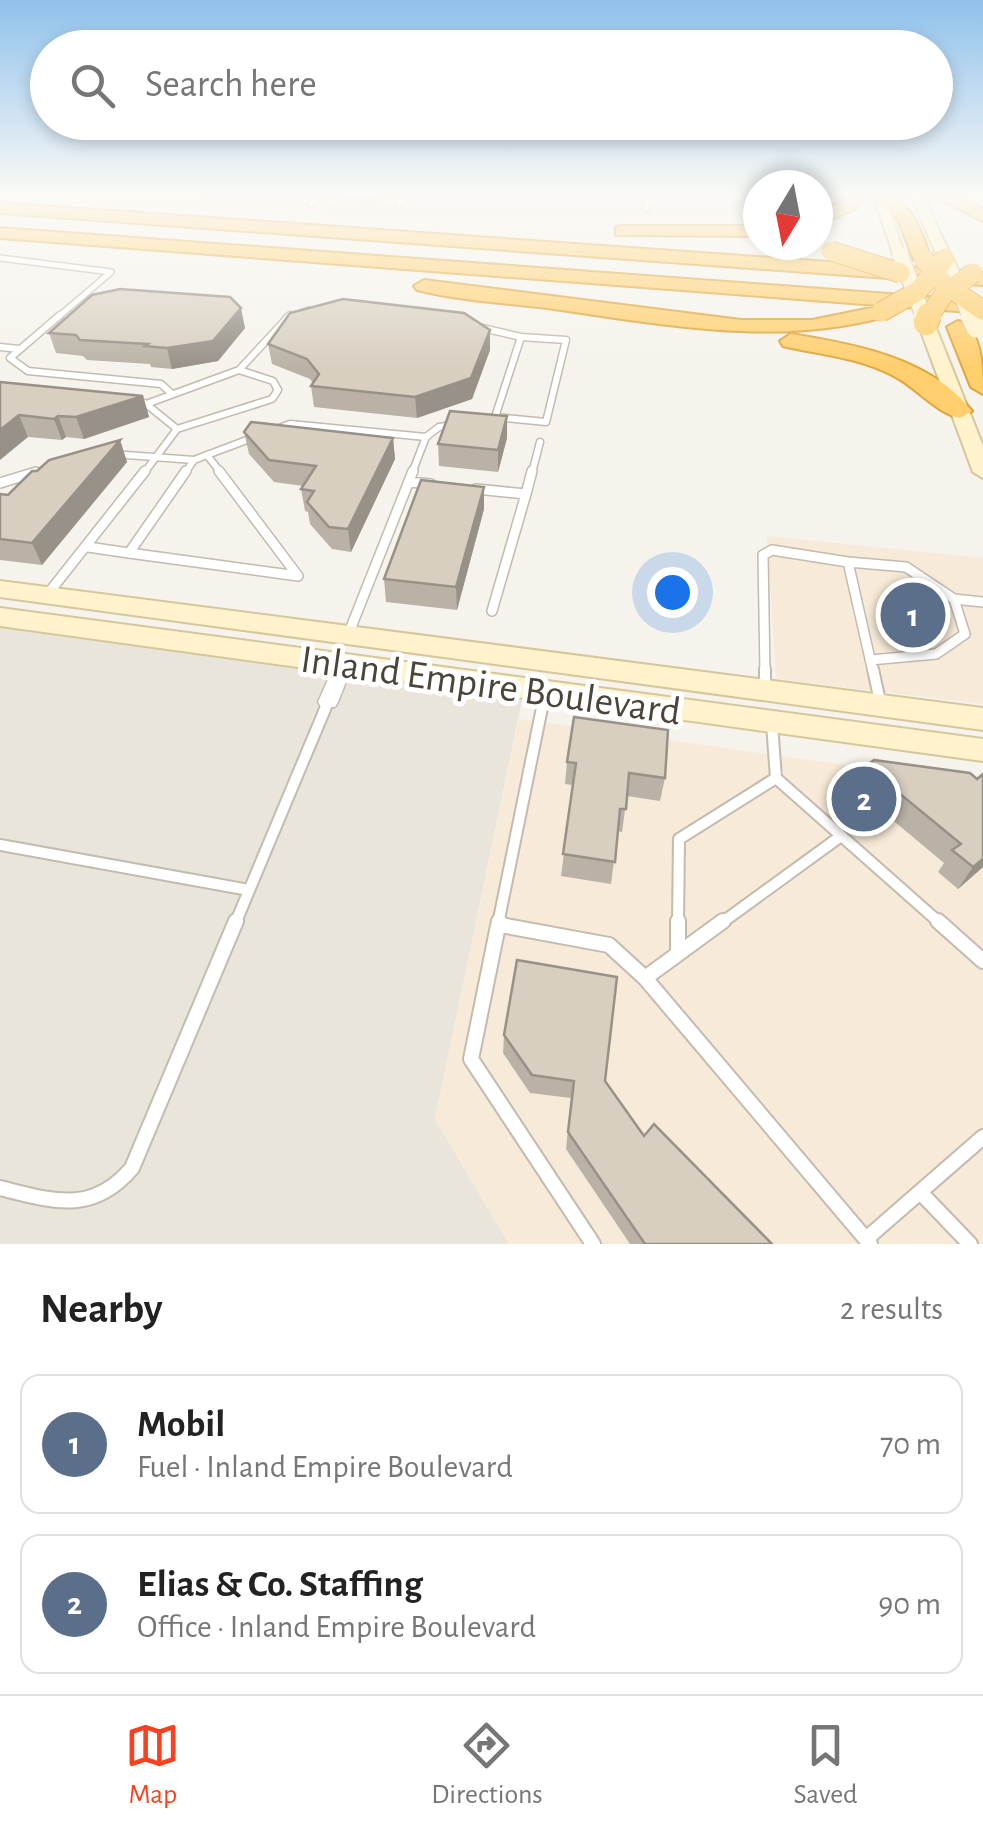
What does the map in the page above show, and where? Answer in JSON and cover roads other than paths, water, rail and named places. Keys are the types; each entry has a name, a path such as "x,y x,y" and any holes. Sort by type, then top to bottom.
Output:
{"highway":[{"path":"128,252 422,286 699,324 806,326 849,321 983,270"},
{"path":"251,252 738,288 978,322"},
{"path":"426,252 942,286"},
{"path":"525,252 983,287"},
{"path":"619,252 983,278"},
{"path":"834,252 942,286"},
{"path":"910,252 978,322 983,387"},
{"path":"926,323 942,286"},
{"path":"699,324 729,333 879,358 926,382 960,411"}],"main road":[{"path":"932,252 942,286"},
{"path":"926,323 983,472"},
{"name":"Inland Empire Boulevard","path":"0,589 983,720"},
{"name":"Inland Empire Boulevard","path":"0,617 983,750"}],"street":[{"path":"328,702 344,664"}],"lane":[{"path":"0,258 111,272 10,358 0,362"},
{"path":"130,402 149,404 240,370 269,332 297,310 314,310"},
{"path":"476,326 521,337 566,340 546,422 495,417 476,420"},
{"path":"495,417 521,337"},
{"path":"0,347 20,349"},
{"path":"10,358 28,371 160,384 172,394"},
{"path":"46,595 178,429 272,399 278,390 273,381 240,370"},
{"path":"149,404 178,429"},
{"path":"102,453 154,460 194,460 290,424 426,437"},
{"path":"348,635 426,437 439,427 458,424"},
{"path":"492,611 540,442"},
{"path":"88,547 298,576 207,455"},
{"path":"129,553 194,460"},
{"path":"0,483 51,468"},
{"path":"409,482 448,486"},
{"path":"468,488 526,494"},
{"path":"765,691 763,555 772,550 906,568 954,599 983,602"},
{"path":"848,562 881,707"},
{"path":"870,660 936,654 964,634 954,599"},
{"path":"545,692 472,1060 593,1244"},
{"path":"0,1188 73,1202 96,1200 119,1187 143,1147 328,702"},
{"path":"772,721 776,778 983,961"},
{"path":"678,954 679,838 776,778"},
{"path":"644,978 841,836"},
{"path":"0,846 249,890"},
{"path":"501,924 609,945 644,978 868,1241 983,1138"},
{"path":"920,1192 970,1244"}],"place":[{"name":"Mobil","path":"913,615"},
{"name":"Elias & Co. Staffing","path":"864,799"}]}
